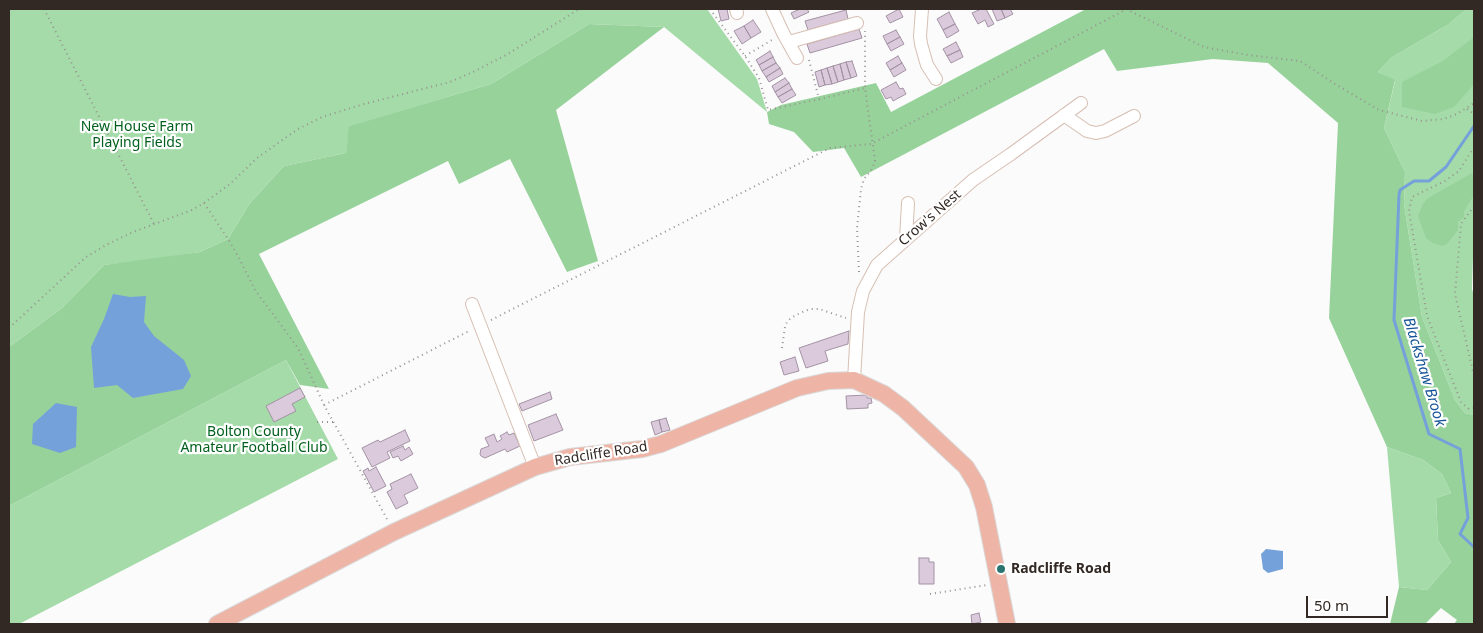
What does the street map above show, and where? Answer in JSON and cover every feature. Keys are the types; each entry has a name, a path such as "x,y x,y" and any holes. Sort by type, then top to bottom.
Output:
{"main road":[{"name":"Radcliffe Road","path":"217,624 394,532 535,466 570,457 642,449 661,444 797,388 828,381 854,380 884,394 903,408 966,467 977,486 984,506 1007,624"}],"street":[{"path":"772,9 797,58"},
{"path":"922,9 920,36 929,75"},
{"path":"786,38 861,27"},
{"name":"Crow's Nest","path":"854,380 858,312 863,291 877,265 973,180 1080,103"},
{"path":"1064,115 1087,131 1096,132 1105,131 1134,116"},
{"path":"906,239 901,219 908,203"},
{"path":"472,304 535,466"}],"path":[{"path":"44,9 154,224"},
{"path":"9,328 86,257 133,232 192,210 204,203 230,184 257,158 298,129 322,117 364,104 450,82 508,54 579,9"},
{"path":"710,9 745,56 758,78 768,110 865,88"},
{"path":"324,405 830,148 872,144 1126,9 1204,47 1248,55 1300,61 1379,110 1422,121 1444,119 1457,114 1474,103"},
{"path":"861,27 865,88 875,161 860,189 857,228 859,273 863,291"},
{"path":"745,56 786,38"},
{"path":"797,58 808,56 820,99"},
{"path":"1467,108 1474,114"},
{"path":"1474,147 1459,172 1412,197 1409,211 1427,316 1461,402 1469,409 1474,408"},
{"path":"204,203 240,258 254,290 298,348 324,405 394,532"},
{"path":"1474,206 1461,224 1455,294 1474,376"},
{"path":"782,348 787,322 791,318 810,309 819,309 858,322"},
{"path":"318,422 333,422"},
{"path":"930,594 999,584"}],"green space":[{"name":"New House Farm Playing Fields","path":"9,9 707,9 757,79 767,112 664,27 589,24 491,84 350,126 346,153 284,166 250,203 228,239 200,252 104,265 62,308 9,347"},
{"path":"1086,9 1467,9 1449,24 1391,58 1378,72 1395,80 1384,128 1405,172 1404,204 1422,317 1455,400 1465,413 1474,415 1474,624 1454,624 1457,620 1441,608 1425,624 1390,624 1399,587 1427,590 1451,562 1438,540 1436,498 1451,493 1442,474 1423,460 1387,447 1329,318 1338,123 1268,63 1213,59 1117,71 1104,49 861,177 844,148 813,152 794,132 769,124 767,112 781,105 876,83 891,112"},
{"path":"1467,9 1474,9 1474,225 1472,289 1474,296 1474,415 1465,413 1455,400 1422,317 1404,204 1405,172 1384,128 1395,81 1378,72 1391,58 1449,24"},
{"path":"589,24 664,27 556,110 598,261 567,272 510,159 459,184 448,161 259,254 329,389 300,385 286,360 9,506 9,347 62,308 104,265 200,252 228,239 250,203 284,166 346,153 349,126 491,84"},
{"path":"1474,37 1474,84 1454,107 1435,114 1402,107 1402,82 1443,61"},
{"path":"1472,173 1474,178 1474,195 1464,211 1464,217 1458,222 1458,230 1447,244 1442,246 1433,243 1426,238 1418,216 1423,204 1428,198"},
{"name":"Bolton County Amateur Football Club","path":"286,360 338,459 19,624 9,624 9,506"},
{"path":"1387,447 1423,460 1442,474 1451,493 1436,498 1438,540 1451,562 1427,590 1399,587"}],"water":[{"path":"113,294 130,297 146,296 144,322 154,336 184,360 191,376 183,389 133,398 117,385 94,388 91,347"},
{"path":"56,403 77,407 76,447 60,453 32,444 33,424"},
{"path":"1266,549 1283,551 1283,569 1268,573 1263,569 1261,554"}],"building":[{"path":"718,9 727,9 729,19 721,21"},
{"path":"800,9 807,9 809,12 794,19 791,13"},
{"path":"899,9 903,17 890,23 886,16"},
{"path":"986,9 994,24 988,27 985,20 978,24 972,13"},
{"path":"992,9 1001,9 1005,18 997,21"},
{"path":"1001,9 1010,9 1013,14 1005,18"},
{"path":"846,10 848,19 808,30 805,21"},
{"path":"949,12 955,24 943,30 937,19"},
{"path":"753,20 761,32 751,38 744,26"},
{"path":"955,24 959,31 947,38 943,30"},
{"path":"744,26 751,38 742,44 734,31"},
{"path":"859,29 862,38 810,53 807,44"},
{"path":"896,30 900,37 887,44 883,36"},
{"path":"900,37 904,44 891,51 887,44"},
{"path":"956,42 960,50 947,56 943,49"},
{"path":"960,50 963,57 951,63 947,56"},
{"path":"770,51 773,57 759,65 756,60"},
{"path":"898,56 902,63 890,70 886,63"},
{"path":"773,57 776,63 762,71 759,65"},
{"path":"852,61 857,76 851,78 846,62"},
{"path":"846,62 851,78 844,80 840,64"},
{"path":"776,63 780,68 766,77 762,71"},
{"path":"902,63 906,70 894,77 890,70"},
{"path":"840,64 844,80 838,82 833,66"},
{"path":"833,66 838,82 832,84 827,68"},
{"path":"780,68 783,74 769,82 766,77"},
{"path":"827,68 832,84 825,85 821,70"},
{"path":"821,70 825,85 819,87 815,72"},
{"path":"785,78 789,83 775,92 772,86"},
{"path":"896,82 900,89 903,88 906,94 893,101 891,97 886,99 881,90"},
{"path":"789,83 792,89 778,97 775,92"},
{"path":"792,89 796,95 782,103 778,97"},
{"path":"849,331 848,344 825,351 828,361 806,368 799,348"},
{"path":"795,357 799,371 784,375 780,362"},
{"path":"300,388 305,397 292,404 296,411 274,422 266,406"},
{"path":"550,392 552,399 522,411 519,404"},
{"path":"867,395 867,398 871,398 872,403 868,404 868,408 847,409 846,396"},
{"path":"556,414 563,430 534,441 528,425"},
{"path":"666,418 670,430 662,432 659,420"},
{"path":"659,420 662,432 655,435 651,422"},
{"path":"405,430 410,441 387,452 390,458 372,467 362,448"},
{"path":"507,432 509,435 514,433 520,446 507,452 505,449 485,458 481,456 481,449 489,446 485,438 494,434 497,442 502,439 500,436"},
{"path":"403,446 405,450 409,447 413,454 401,461 398,456 393,458 390,452"},
{"path":"376,467 386,486 374,492 363,471 368,468 369,471"},
{"path":"411,474 418,488 404,495 408,503 396,509 387,492 392,489 390,484"},
{"path":"919,558 929,558 929,562 934,562 934,584 919,584"},
{"path":"979,613 981,622 972,624 971,615"}],"waterway":[{"name":"Blackshaw Brook","path":"1474,126 1446,167 1429,181 1414,181 1400,190 1394,320 1429,434 1460,449 1468,518 1460,534 1474,547"}],"place":[{"name":"Radcliffe Road","path":"1001,569"}]}
